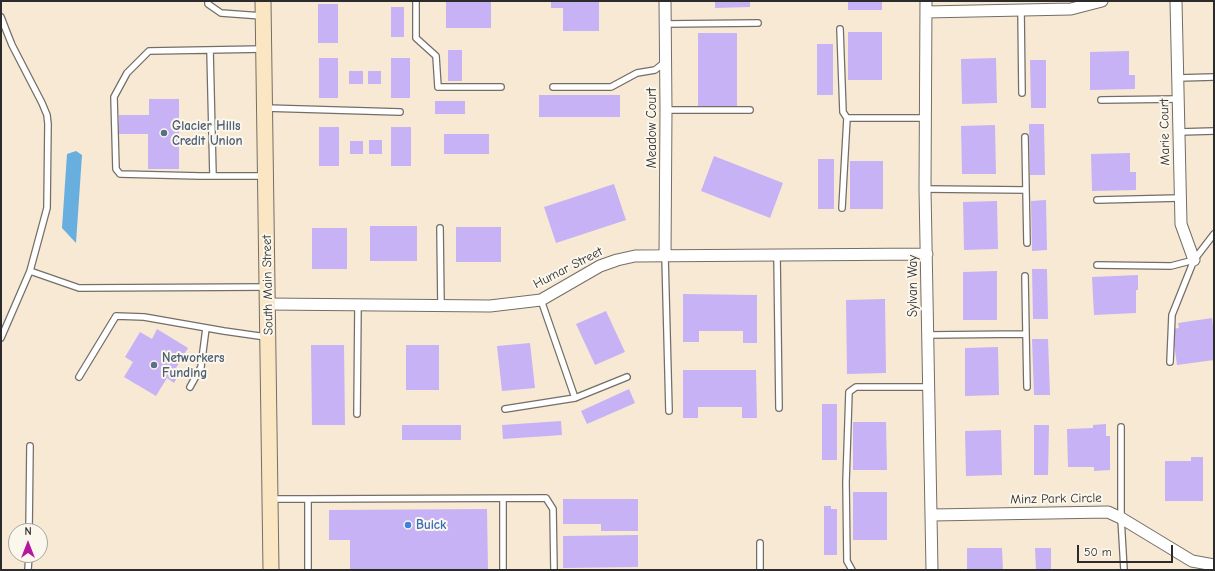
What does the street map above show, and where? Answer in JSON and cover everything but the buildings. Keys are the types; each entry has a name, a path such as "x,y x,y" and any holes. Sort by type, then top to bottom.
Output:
{"main road":[{"name":"South Main Street","path":"263,1 272,570"}],"street":[{"name":"Meadow Court","path":"664,1 666,62 665,256"},
{"path":"926,6 1021,10 1071,9 1102,1"},
{"name":"Marie Court","path":"1176,1 1181,224 1194,260"},
{"name":"Sylvan Way","path":"926,6 925,190 932,570"},
{"name":"Humar Street","path":"268,304 490,306 541,300 600,266 635,256 927,254"},
{"name":"Minz Park Circle","path":"932,515 1108,512 1121,518 1192,561 1214,565"}],"lane":[{"path":"208,1 208,4 221,13 264,17"},
{"path":"416,1 416,38 436,56 438,87 501,87"},
{"path":"1021,10 1022,93"},
{"path":"1,17 12,45 42,102 47,115 48,124 47,208 30,271 1,338"},
{"path":"665,24 758,23"},
{"path":"840,29 843,112 847,118 842,208"},
{"path":"264,49 149,51 127,73 114,97 116,169 120,174 266,176"},
{"path":"210,50 213,176"},
{"path":"553,87 611,87 637,73 655,70 666,62"},
{"path":"1178,78 1214,77"},
{"path":"1102,100 1178,99"},
{"path":"264,108 400,112"},
{"path":"666,110 750,110"},
{"path":"847,118 925,118"},
{"path":"1179,132 1214,131"},
{"path":"1025,137 1027,243"},
{"path":"925,190 1026,190"},
{"path":"1097,200 1180,198"},
{"path":"440,228 441,306"},
{"path":"1170,362 1172,315 1194,260 1214,234"},
{"path":"777,255 779,408"},
{"path":"665,256 668,411"},
{"path":"1097,265 1171,266 1194,260"},
{"path":"30,271 80,288 268,287"},
{"path":"1025,276 1027,387"},
{"path":"541,300 576,398"},
{"path":"357,414 358,305"},
{"path":"79,377 116,316 144,317 269,337"},
{"path":"190,386 200,366 206,328"},
{"path":"927,336 1026,334"},
{"path":"505,409 576,398 627,377"},
{"path":"852,570 847,561 846,482 849,392 856,387 929,386"},
{"path":"1120,427 1121,518 1124,570"},
{"path":"29,523 30,446"},
{"path":"503,498 503,570"},
{"path":"271,499 546,498 553,509 554,570"},
{"path":"308,499 308,570"},
{"path":"760,543 760,570"}],"water":[{"path":"76,151 82,155 76,243 62,228 67,154"}],"place":[{"name":"Glacier Hills Credit Union","path":"164,133"},
{"name":"Networkers Funding","path":"154,365"},
{"name":"Buick","path":"408,525"}]}
